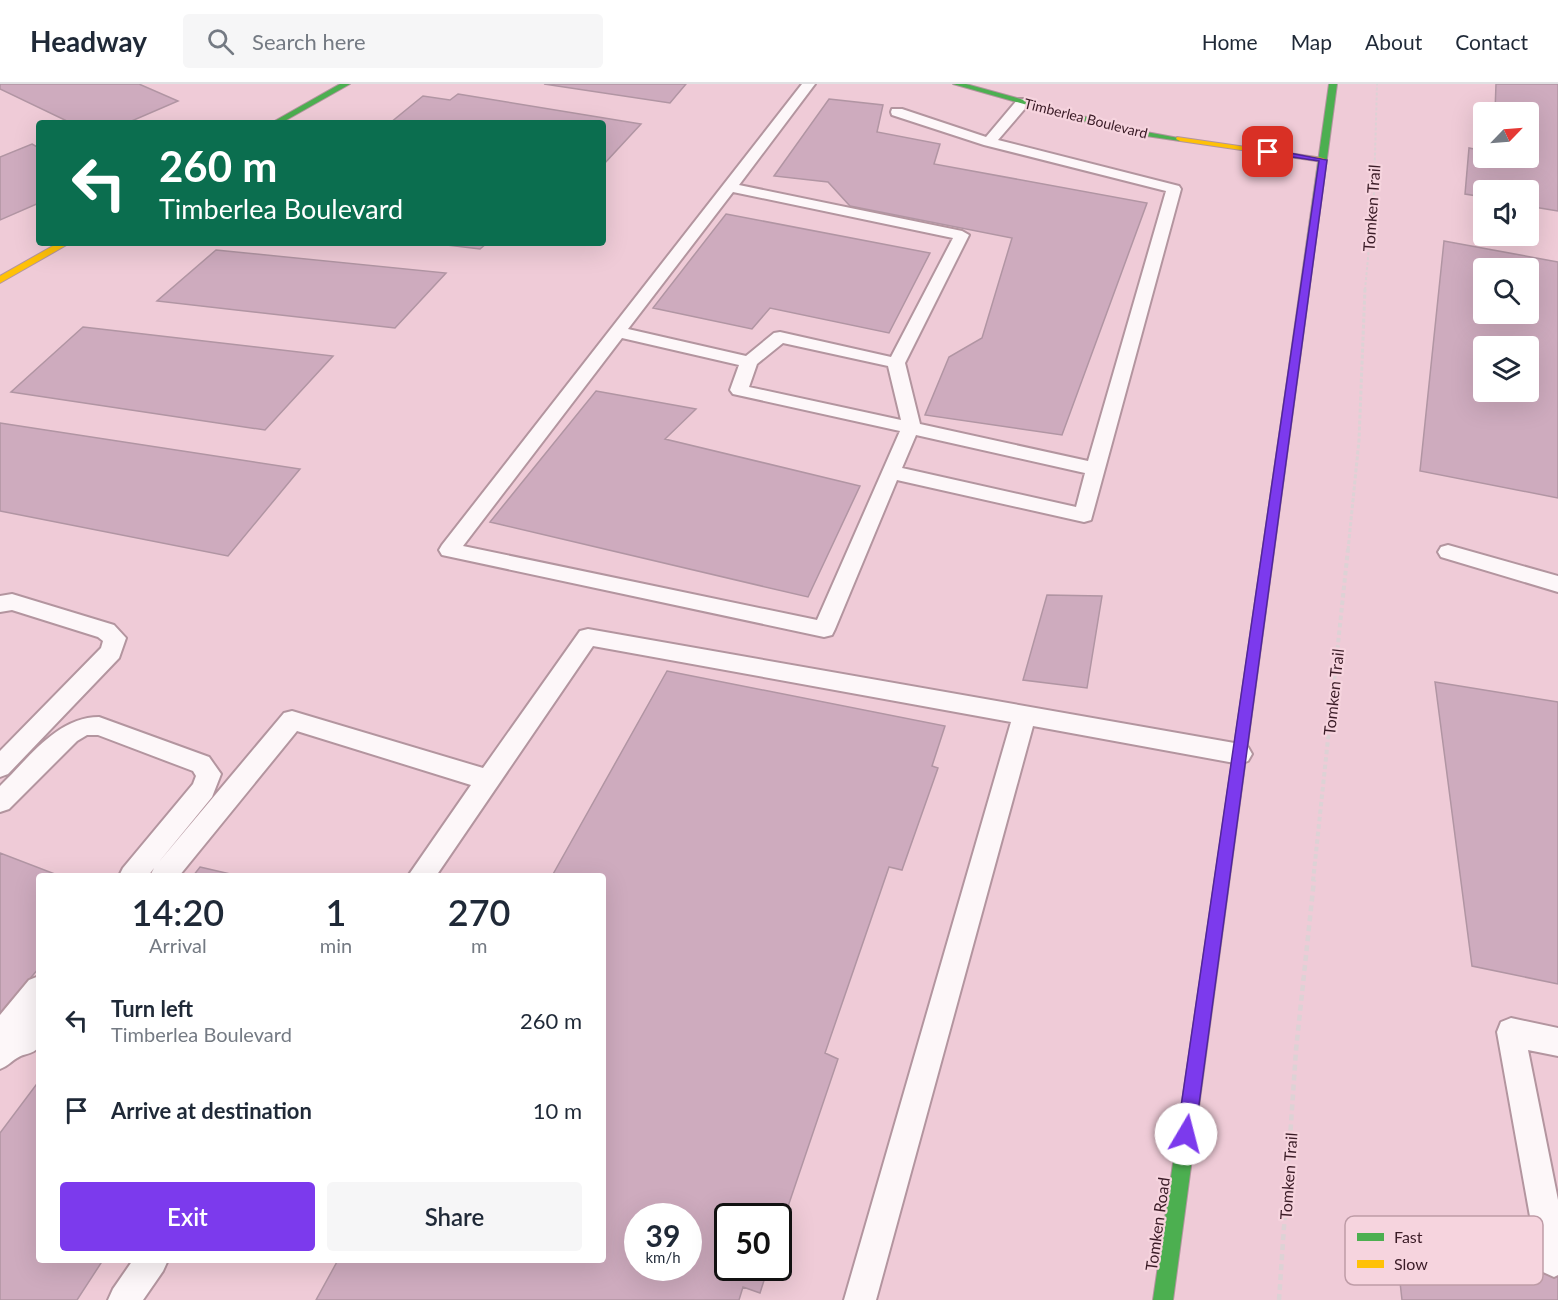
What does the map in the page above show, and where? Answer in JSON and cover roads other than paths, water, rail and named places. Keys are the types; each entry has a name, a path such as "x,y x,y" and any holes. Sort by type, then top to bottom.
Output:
{"main road":[{"path":"279,120 345,84"},
{"name":"Timberlea Boulevard","path":"957,84 1129,131 1323,160"},
{"name":"Tomken Road","path":"1163,1300 1333,84"},
{"path":"0,280 60,246"}],"lane":[{"path":"730,187 962,235 896,363 911,426 824,629 449,550 809,84"},
{"path":"989,142 1023,102"},
{"path":"891,472 1084,515 1174,189 989,142 897,112"},
{"path":"618,332 749,362"},
{"path":"896,363 780,337 749,362 739,390 1095,469"},
{"path":"1448,552 1558,584"},
{"path":"0,604 12,602 105,631 115,638 111,652 0,767"},
{"path":"423,873 588,637 1240,754"},
{"path":"860,1300 1024,716"},
{"path":"165,873 292,720 488,780"},
{"path":"0,801 69,734 84,726 99,726 201,765 209,774 203,790 134,873"},
{"path":"36,993 5,1031 5,1050 25,1042 36,1029"},
{"path":"1554,1261 1511,1032 1558,1042"},
{"path":"124,1300 150,1263"}]}
